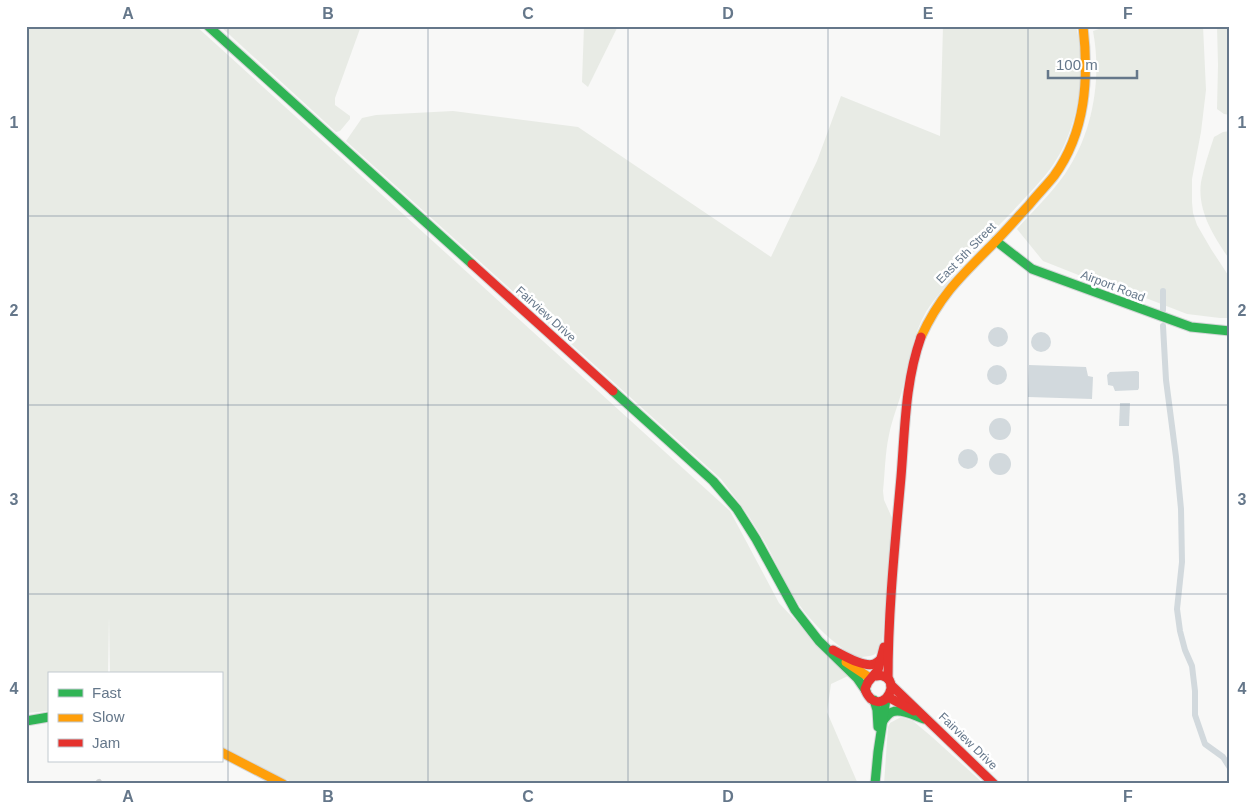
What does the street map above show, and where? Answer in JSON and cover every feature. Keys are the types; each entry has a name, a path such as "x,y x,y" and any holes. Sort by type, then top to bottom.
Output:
{"main road":[{"name":"Fairview Drive","path":"208,26 713,481 737,509 795,610 819,641 872,677"},
{"name":"East 5th Street","path":"890,682 888,634 907,398 915,355 928,320 946,293 957,279 996,241 1048,184 1069,150 1082,114 1086,86 1086,48 1083,26"},
{"name":"Airport Road","path":"996,241 1032,269 1190,328 1230,331"},
{"name":"East 5th Street","path":"872,677 879,669 888,634"},
{"name":"Fairview Drive","path":"829,649 866,691"},
{"path":"829,649 863,664 872,665 881,660"},
{"path":"875,784 882,721 887,698 892,690 890,682 881,675 872,677 866,684 866,691 870,698 881,701 887,698"},
{"name":"Fairview Drive","path":"890,682 994,784"},
{"name":"Fairview Drive","path":"887,698 899,702 928,720"},
{"path":"874,700 877,714 878,752"},
{"path":"882,721 890,712 896,711 928,720"},
{"path":"26,721 48,717"},
{"path":"222,753 283,784"}],"shaded area":[{"path":"26,26 196,26 730,511 779,603 848,676 831,684 827,712 858,784 295,784 222,747 222,672 110,672 109,617 108,672 48,672 48,711 26,713"},
{"path":"220,26 361,26 335,98 335,105 350,116 350,119 340,131 336,132"},
{"path":"584,26 618,26 588,87 582,82"},
{"path":"943,26 1076,26 1081,61 1078,98 1075,116 1069,133 1053,165 1039,183 957,272 929,307 918,329 890,429 887,449 883,491 884,500 893,520 882,645 876,653 862,657 861,660 833,641 800,606 760,534 721,479 346,141 362,118 376,115 453,111 578,127 771,257 817,161 841,96 940,136"},
{"path":"1108,26 1203,26 1206,90 1201,132 1192,179 1193,213 1197,225 1230,278 1230,318 1187,314 1120,288 1119,291 1043,261 1017,229 1060,181 1075,158 1089,123 1093,105 1096,49 1093,31"},
{"path":"1217,26 1230,26 1230,115 1224,114 1217,109"},
{"path":"1230,131 1230,260 1208,223 1200,193 1202,176 1214,137 1223,132"},
{"path":"994,327 1002,327 1008,333 1008,341 1002,347 994,347 988,341 988,333"},
{"path":"1037,332 1045,332 1051,338 1051,346 1045,352 1037,352 1031,346 1031,338"},
{"path":"993,365 1001,365 1007,371 1007,379 1001,385 993,385 987,379 987,371"},
{"path":"1029,365 1086,367 1088,376 1093,377 1092,399 1028,397"},
{"path":"1110,372 1139,372 1138,390 1115,391 1113,386 1108,385 1107,375"},
{"path":"1120,403 1130,403 1129,426 1119,426"},
{"path":"996,418 1004,418 1011,425 1011,433 1004,440 996,440 989,433 989,425"},
{"path":"964,449 972,449 978,455 978,463 972,469 964,469 958,463 958,455"},
{"path":"996,453 1004,453 1011,460 1011,468 1004,475 996,475 989,468 989,460"},
{"path":"901,717 913,721 984,784 884,784 888,727 890,723"}],"waterway":[{"path":"1163,291 1163,310"},
{"path":"1163,326 1166,380 1181,509 1182,562 1177,609 1180,631 1192,666 1195,715 1205,744 1223,757 1230,768"}],"traffic: fast":[{"path":"208,26 472,264"},
{"path":"996,241 1032,269 1191,327 1230,331"},
{"path":"613,391 713,481 737,509 756,539 795,610 819,641 857,678 866,691"},
{"path":"875,784 886,699"},
{"path":"874,700 877,710 878,727"},
{"path":"883,721 889,714 896,711 924,719"},
{"path":"26,721 48,717"}],"traffic: slow":[{"path":"921,337 935,310 951,288 1029,205 1054,176 1065,159 1079,123 1083,104 1086,65 1083,26"},
{"path":"846,662 870,678"},
{"path":"222,753 283,784"}],"traffic: jam":[{"path":"472,264 613,391"},
{"path":"888,679 891,603 906,406 912,371 921,337"},
{"path":"875,676 883,676 891,683 889,694 882,701 877,702 871,699 865,689 878,670 884,647"},
{"path":"833,650 870,665 877,663 881,659"},
{"path":"891,685 994,784"},
{"path":"888,697 914,711"}]}
